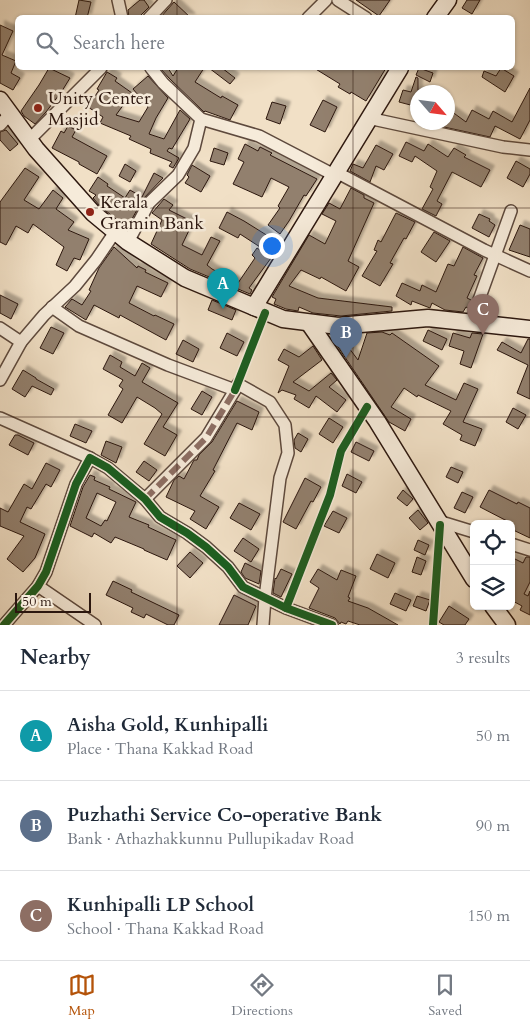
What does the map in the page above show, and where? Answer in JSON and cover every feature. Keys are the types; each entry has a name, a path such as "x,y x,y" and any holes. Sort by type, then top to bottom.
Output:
{"main road":[{"path":"437,15 448,0"},
{"path":"254,307 399,70"},
{"path":"3,113 93,213 128,242 185,278 283,319 338,326 428,318 530,329"},
{"path":"309,323 377,421 470,572"},
{"path":"496,610 507,625"}],"street":[{"path":"118,0 121,15"},
{"path":"152,15 166,0"},
{"path":"311,15 326,0"},
{"path":"338,0 361,15"},
{"path":"29,140 99,70"},
{"path":"153,70 163,83 201,119 259,136 530,272"},
{"path":"368,118 503,147 530,150"},
{"path":"128,242 149,204 178,175 194,148 201,119"},
{"path":"470,322 510,211"},
{"path":"0,380 21,342 44,315 75,286 115,232"},
{"path":"52,307 79,326 168,365 237,387 270,402 285,426 288,453 280,478 263,625"},
{"path":"0,328 21,342"},
{"path":"145,499 206,438 237,387"},
{"path":"0,418 90,458 108,468 145,499 160,517 206,547 228,567 243,587 332,625"},
{"path":"4,625 38,586 46,572 76,484 90,458"},
{"path":"438,521 470,531"},
{"path":"515,545 530,550"},
{"path":"38,586 95,625"}],"building":[{"path":"79,0 91,2 88,15 76,15"},
{"path":"140,0 144,0 149,7 141,15 129,15 128,10"},
{"path":"356,0 390,0 380,15"},
{"path":"467,0 480,0 472,14 462,8"},
{"path":"174,2 188,15 163,15"},
{"path":"0,25 13,31 2,55 15,61 11,73 20,78 13,90 0,83"},
{"path":"48,70 53,70 70,78 62,91 35,124 24,116 21,111"},
{"path":"162,70 169,70 173,76 177,70 203,70 195,82 221,98 222,96 238,105 230,120 204,112"},
{"path":"212,70 225,70 235,78 230,84"},
{"path":"317,70 385,70 366,101 338,87 340,84"},
{"path":"418,70 433,73 430,82 416,75"},
{"path":"500,70 504,70 514,76 505,92 482,77 484,71 496,76"},
{"path":"107,72 117,78 115,81 132,93 116,115 139,122 148,107 133,89 148,76 168,98 149,134 164,139 180,110 190,119 172,149 169,148 167,151 179,158 173,168 169,166 172,162 150,153 151,149 129,139 131,136 100,123 103,117 88,107 99,90 97,89"},
{"path":"416,77 418,78 418,85 413,85"},
{"path":"530,88 530,120 520,139 495,126 490,137 455,129 455,114 466,122 472,110 489,119 493,111 512,122"},
{"path":"403,90 410,92 410,105 399,102"},
{"path":"323,100 337,107 325,132 310,125"},
{"path":"272,102 286,106 280,124 266,119"},
{"path":"68,126 76,130 72,137 107,156 97,174 52,148 61,131 64,133"},
{"path":"6,130 18,144 10,151 0,140 0,132"},
{"path":"406,142 424,151 428,144 448,157 454,148 466,155 464,157 490,170 481,187 452,172 437,201 442,204 436,216 422,209 433,189 430,187 437,171 415,156 412,162 399,156"},
{"path":"245,144 258,151 260,147 272,153 270,155 317,179 306,196 304,195 280,234 268,225 280,208 278,206 289,187 271,178 262,197 233,184 244,162 238,159"},
{"path":"376,145 393,154 384,170 376,166 370,182 350,171 353,164 363,168"},
{"path":"214,148 228,153 224,165 210,161"},
{"path":"516,161 530,169 530,174 523,187 507,178"},
{"path":"125,164 136,171 130,182 119,176"},
{"path":"192,165 210,176 201,192 185,183 189,177 187,175"},
{"path":"25,168 39,177 24,200 39,209 53,190 63,198 56,209 74,222 68,230 89,239 80,260 74,258 67,271 56,265 64,247 33,224 28,233 16,226 6,245 0,242 0,202"},
{"path":"154,173 163,178 143,199 127,228 100,206 93,198 96,195 89,191 98,177 108,184 107,186 125,198 130,190 142,197"},
{"path":"351,188 374,203 348,261 359,267 346,291 321,277 320,279 301,270 289,286 318,298 392,307 392,311 341,316 313,313 299,307 298,311 286,309 274,304 276,299 272,297 309,235 325,244 336,221 322,214 329,203 340,209"},
{"path":"164,199 173,205 169,210 193,222 182,245 202,255 211,237 220,241 207,265 212,269 238,283 255,258 252,255 257,248 271,258 249,288 252,290 250,294 190,269 151,244 162,220 152,213"},
{"path":"227,212 268,236 260,247 240,234 238,238 219,228"},
{"path":"396,213 415,222 390,263 393,264 380,286 362,276 377,251 374,250 378,240 381,242"},
{"path":"479,214 490,219 489,221 495,225 489,237 472,228"},
{"path":"520,225 530,229 530,257 509,250"},
{"path":"434,232 450,241 436,262 421,252"},
{"path":"114,247 137,268 138,266 146,270 145,272 168,283 161,297 137,286 129,303 174,324 166,340 120,315 119,318 94,305 86,320 65,307 72,299 82,305 91,291 89,290 99,268"},
{"path":"463,247 483,258 474,275 477,276 467,298 471,300 468,308 466,307 463,312 445,310 432,303 430,308 412,301 411,305 396,296 402,283 420,291 422,285 436,292 448,264 454,266"},
{"path":"0,295 18,304 11,319 0,313"},
{"path":"212,300 236,310 232,320 208,310"},
{"path":"51,327 64,333 53,354 40,348"},
{"path":"428,330 447,339 442,350 423,341"},
{"path":"382,332 390,335 392,333 439,366 425,385 456,400 464,383 478,389 463,422 482,429 475,446 460,440 462,435 443,424 451,411 418,395 417,397 404,388 391,407 411,419 405,431 389,422 334,341 338,338 358,360 367,333"},
{"path":"227,333 244,342 237,356 220,348"},
{"path":"453,333 470,338 472,333 483,334 471,368 460,364 464,351 449,346"},
{"path":"528,339 530,339 530,399 517,393 528,365 497,350 502,342 521,353"},
{"path":"183,340 199,349 193,362 176,354"},
{"path":"313,346 322,360 293,382 309,391 331,373 337,380 329,387 346,400 337,412 316,396 309,408 294,399 296,395 282,390 278,393 289,366 278,360 284,349 299,357"},
{"path":"110,355 122,362 120,367 135,376 142,363 150,368 142,382 178,403 163,427 177,435 165,456 144,444 162,414 155,408 137,397 122,423 108,415 123,389 119,386 123,380 103,369"},
{"path":"23,370 54,389 51,395 32,386 25,397 12,389"},
{"path":"202,391 212,397 202,415 191,409"},
{"path":"237,401 259,412 252,430 237,423 213,470 215,471 200,496 219,507 206,529 190,519 195,511 166,497 174,480 179,476 184,479 194,460 197,460 199,455 212,442"},
{"path":"513,408 526,415 518,429 506,422"},
{"path":"329,418 343,427 333,443 319,434"},
{"path":"75,424 92,431 86,443 70,436"},
{"path":"298,433 308,439 301,452 295,448 294,440"},
{"path":"15,435 34,443 28,455 9,445"},
{"path":"106,441 122,447 116,463 101,455"},
{"path":"356,442 374,451 369,461 351,452"},
{"path":"144,461 157,470 149,481 136,472"},
{"path":"46,463 60,470 51,487 46,484 31,509 27,507 20,522 45,534 35,558 23,572 7,559 24,536 0,526 0,508 8,512 24,484 32,489"},
{"path":"451,467 463,472 458,483 446,477"},
{"path":"347,474 362,482 356,493 342,486"},
{"path":"90,475 95,477 94,480 110,487 109,489 136,502 129,517 149,525 148,527 176,540 167,560 115,537 111,543 94,533 92,537 70,526 83,487","holes":["97,493 116,502 107,521 105,520 101,526 86,518"]},
{"path":"305,478 321,487 296,529 283,522"},
{"path":"403,490 413,499 407,506 397,498"},
{"path":"489,490 517,504 518,502 530,508 530,538 515,531 515,520 505,520 480,507"},
{"path":"462,492 473,497 465,513 454,508"},
{"path":"239,503 260,514 251,530 230,518"},
{"path":"418,510 428,523 420,530 409,518"},
{"path":"333,511 347,518 339,533 324,526"},
{"path":"243,538 259,549 251,562 234,551"},
{"path":"418,540 429,545 425,555 414,550"},
{"path":"190,552 203,563 190,578 177,566"},
{"path":"377,554 395,563 388,578 370,569"},
{"path":"417,557 426,561 421,575 412,572"},
{"path":"526,557 530,557 530,582 524,594 528,596 530,591 530,615 520,610 522,606 515,602 515,559 523,563"},
{"path":"245,563 261,571 259,584 245,578 241,572"},
{"path":"281,569 292,574 281,597 273,593 275,578"},
{"path":"318,569 337,580 341,570 356,576 348,601 368,608 398,625 360,625 348,621 346,624 341,622 340,624 335,618 309,608 319,588 310,582"},
{"path":"113,581 132,590 131,592 179,615 174,625 168,625 146,614 144,618 131,612 133,608 106,595"},
{"path":"395,593 411,600 406,611 390,604"},
{"path":"234,595 256,606 248,625 219,625"},
{"path":"417,596 430,600 426,611 413,606"},
{"path":"449,606 469,619 465,625 444,625 439,622"}],"marked path":[{"path":"145,499 206,438 235,390"}],"cycle path":[{"path":"235,390 265,313"},
{"path":"286,608 330,495 341,451 367,407"},
{"path":"4,625 38,586 46,572 76,484 90,458 108,468 145,499 160,517 206,547 228,567 243,587 286,608 332,625"},
{"path":"433,625 440,525"}],"place":[{"name":"Unity Center Masjid","path":"38,108"},
{"name":"Kerala Gramin Bank","path":"90,212"},
{"name":"Aisha Gold, Kunhipalli","path":"223,309"},
{"name":"Kunhipalli LP School","path":"483,335"},
{"name":"Puzhathi Service Co-operative Bank","path":"346,358"}]}
